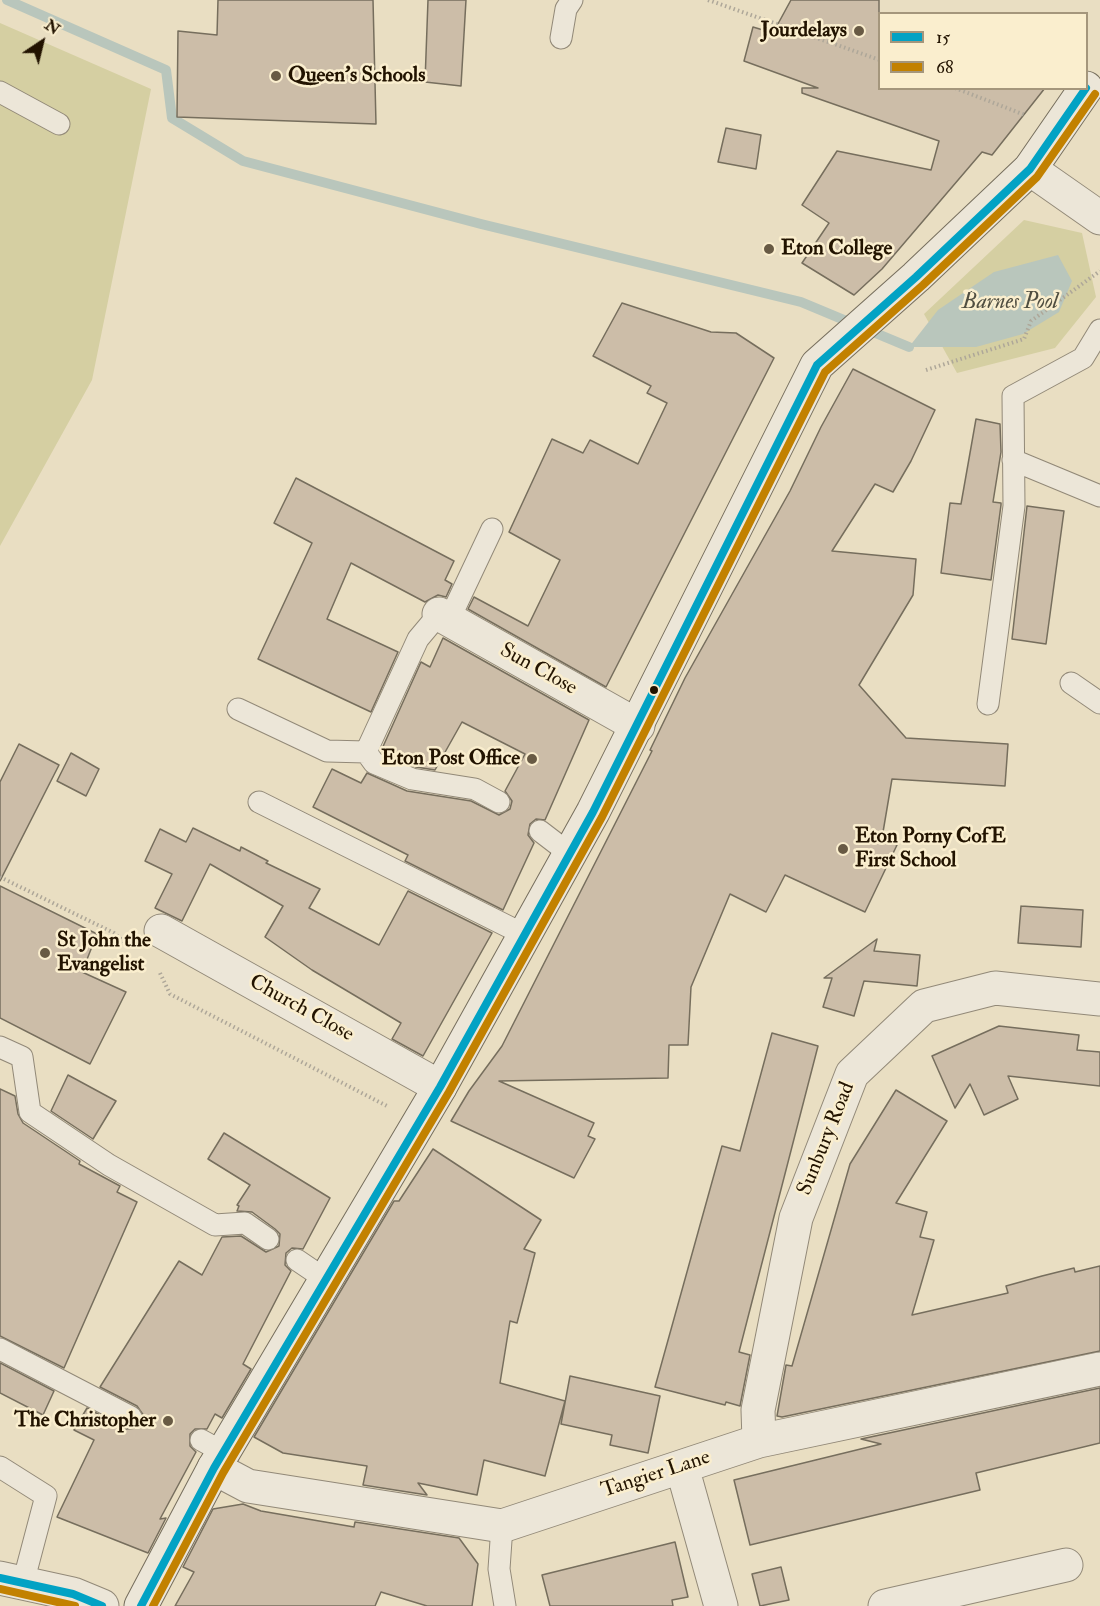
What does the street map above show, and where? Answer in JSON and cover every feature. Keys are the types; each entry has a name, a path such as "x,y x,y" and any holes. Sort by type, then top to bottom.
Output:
{"street":[{"path":"1088,85 1100,69"},
{"path":"141,1606 213,1454 325,1279 440,1087 570,854 638,726 817,365 916,277 1030,169 1085,90"},
{"path":"1030,169 1100,218"},
{"name":"Sun Close","path":"444,617 638,726"},
{"name":"Church Close","path":"161,931 440,1087"},
{"name":"Sunbury Road","path":"759,1441 758,1410 796,1218 852,1074 924,1006 995,988 1100,999"},
{"name":"Tangier Lane","path":"213,1454 248,1486 502,1526 759,1441 1100,1369"},
{"path":"682,1467 721,1606"},
{"path":"885,1606 1066,1565"},
{"path":"11,1580 74,1594 102,1606"}],"lane":[{"path":"561,38 566,9 572,0"},
{"path":"0,92 59,124"},
{"path":"988,704 1014,506 1013,396 1083,357 1100,330"},
{"path":"1013,460 1100,496"},
{"path":"366,752 418,639 444,617 492,529"},
{"path":"1071,683 1100,703"},
{"path":"238,709 327,751 366,752"},
{"path":"366,752 374,764 412,779 474,789 499,802"},
{"path":"259,802 525,934"},
{"path":"540,831 570,854"},
{"path":"0,1047 22,1057 30,1112 109,1166 215,1225 245,1223 268,1239"},
{"path":"297,1260 325,1279"},
{"path":"0,1349 131,1417"},
{"path":"0,1467 46,1496 11,1580"},
{"path":"502,1526 499,1569 505,1606"}],"path":[{"path":"708,0 878,60"},
{"path":"960,90 1058,127"},
{"path":"926,370 1024,339 1031,321 1100,271"},
{"path":"0,877 114,933 129,946"},
{"path":"153,966 161,973 170,994 417,1123"}],"shaded area":[{"path":"0,23 151,89 92,380 0,546"},
{"path":"1024,220 1082,233 1096,297 1055,348 957,373 924,314"}],"water":[{"name":"Barnes Pool","path":"1058,255 1072,281 1059,312 1023,334 976,347 909,347 938,310 994,272"}],"building":[{"name":"Queen's Schools","path":"218,0 373,0 376,124 177,117 178,31 217,35"},
{"path":"428,0 466,0 461,86 425,82"},
{"path":"791,0 879,0 878,90 1043,90 992,155 982,152 882,269 854,295 802,263 829,223 802,205 837,151 931,170 939,141 802,93 802,88 818,88 744,61 753,27 773,33"},
{"path":"726,128 761,135 756,169 718,162"},
{"path":"622,303 711,332 736,333 774,358 606,687 468,609 474,597 528,626 560,560 509,532 552,439 583,453 590,440 638,464 667,403 647,393 651,386 593,356"},
{"path":"853,369 935,410 911,461 893,492 875,484 832,551 916,559 913,595 859,685 906,738 1008,744 1005,786 892,779 882,838 897,845 865,912 785,875 766,912 730,894 691,987 688,1045 669,1045 668,1078 499,1081 594,1123 588,1136 595,1139 574,1178 451,1121 469,1091 502,1046 652,751 650,750 685,678 790,491 821,427"},
{"path":"976,419 1000,424 1001,452 993,502 1001,503 1001,505 991,580 941,573 950,503 961,504"},
{"path":"296,478 454,561 445,580 452,584 446,597 438,595 425,602 351,563 327,619 398,652 371,712 258,659 312,543 274,523"},
{"path":"1027,506 1064,511 1046,644 1012,639"},
{"path":"443,638 589,720 545,820 536,819 530,824 528,835 534,843 503,910 405,861 408,855 313,807 332,769 361,783 367,773 407,791 471,801 499,815 510,809 512,801 505,791 525,754 462,722 435,770 416,767 381,751 421,662 430,667"},
{"path":"19,744 59,765 0,881 0,782"},
{"path":"71,753 99,769 86,796 57,781"},
{"path":"193,828 240,851 241,847 268,861 266,863 320,889 309,908 379,945 408,891 492,933 423,1056 392,1039 401,1023 312,970 265,937 283,906 210,864 182,921 155,908 172,874 145,861 160,829 186,842"},
{"name":"St John the Evangelist","path":"0,886 97,934 82,972 126,992 90,1064 0,1018"},
{"path":"1021,906 1083,910 1081,947 1018,943"},
{"path":"877,939 874,951 920,955 917,986 864,981 854,1016 823,1007 832,978 824,978"},
{"path":"999,1026 1079,1035 1077,1050 1100,1052 1100,1086 1008,1076 1018,1099 984,1115 970,1084 955,1108 932,1056"},
{"path":"772,1033 818,1046 739,1352 750,1355 740,1406 726,1402 725,1405 655,1387 722,1146 740,1151"},
{"path":"68,1075 116,1101 93,1139 51,1111"},
{"path":"0,1089 15,1096 18,1114 23,1123 80,1161 79,1164 120,1186 117,1192 137,1202 64,1368 0,1336"},
{"path":"896,1090 947,1121 896,1203 927,1212 920,1237 934,1240 912,1315 1008,1293 1006,1286 1042,1276 1074,1268 1075,1272 1100,1266 1100,1351 782,1417 777,1416 786,1365 792,1366 850,1164"},
{"path":"224,1133 330,1198 303,1249 292,1248 286,1253 285,1265 291,1271 243,1364 251,1369 222,1418 215,1414 207,1429 195,1429 190,1434 190,1446 196,1452 160,1519 166,1518 148,1553 57,1517 94,1440 74,1430 87,1408 126,1429 137,1428 143,1422 144,1416 137,1406 100,1387 179,1261 202,1275 222,1237 241,1236 266,1252 279,1246 280,1234 275,1229 252,1212 237,1211 239,1206 237,1205 250,1185 208,1159"},
{"path":"433,1149 541,1220 524,1249 535,1253 517,1323 510,1321 500,1383 565,1401 545,1476 484,1460 477,1495 418,1483 427,1495 363,1485 367,1466 283,1453 254,1437 394,1201 399,1201"},
{"path":"0,1363 54,1391 43,1415 0,1393"},
{"path":"570,1376 660,1396 648,1453 610,1445 612,1435 561,1424"},
{"path":"1100,1388 1100,1443 976,1473 980,1490 750,1545 734,1480 881,1444 861,1439"},
{"path":"243,1504 261,1511 354,1527 355,1522 459,1538 478,1564 472,1606 427,1606 381,1592 375,1606 175,1606 194,1572 183,1567 213,1509"},
{"path":"675,1542 688,1597 672,1600 673,1606 550,1606 542,1575"},
{"path":"781,1567 789,1600 760,1606 752,1574"}],"waterway":[{"path":"7,0 166,70 172,118 243,161 481,224 801,302 909,347"}],"transit line":[{"name":"15","path":"141,1606 214,1468 440,1087 593,812 817,365 916,277 1030,169 1085,90"},
{"name":"68","path":"153,1606 223,1473 449,1092 602,817 825,372 923,285 1037,177 1095,94"},
{"name":"15","path":"0,1578 73,1594 102,1606"},
{"name":"68","path":"0,1589 75,1606"}],"place":[{"name":"Jourdelays","path":"859,31"},
{"name":"Queen's Schools","path":"276,76"},
{"name":"Eton College","path":"769,249"},
{"name":"Eton Post Office","path":"532,759"},
{"name":"Eton Porny CofE First School","path":"843,849"},
{"name":"St John the Evangelist","path":"45,953"},
{"name":"The Christopher","path":"168,1421"}]}
